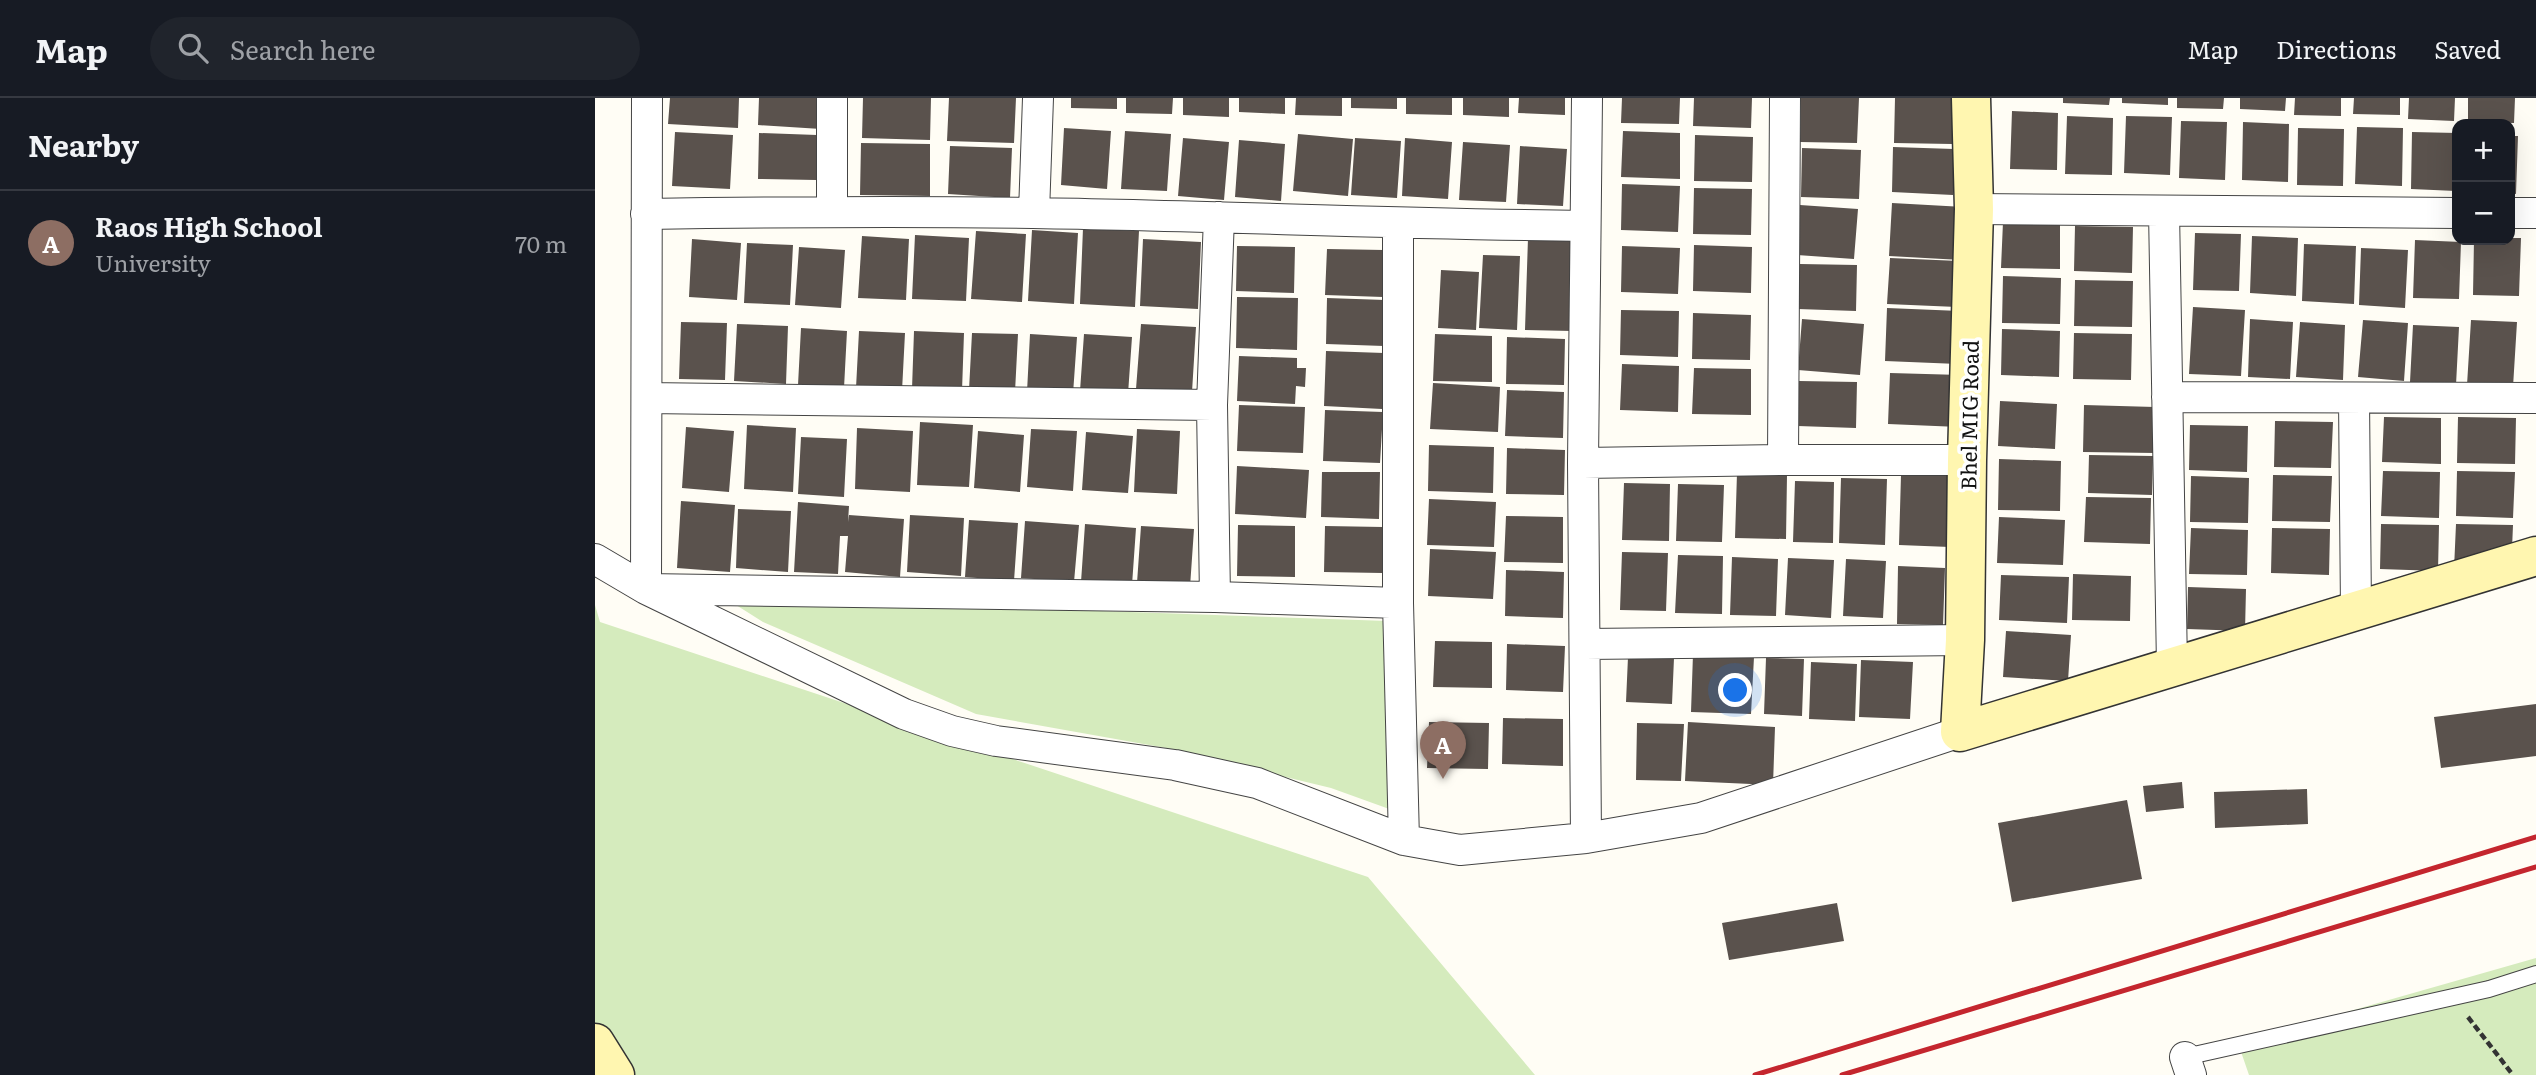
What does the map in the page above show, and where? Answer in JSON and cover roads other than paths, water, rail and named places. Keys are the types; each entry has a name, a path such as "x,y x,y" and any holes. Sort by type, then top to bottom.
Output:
{"street":[{"path":"646,589 647,98"},
{"path":"832,98 832,211"},
{"path":"1034,213 1038,98"},
{"path":"1585,838 1583,463 1587,98"},
{"path":"1783,460 1785,98"},
{"name":"Bhel MIG Road","path":"1960,732 1965,640 1974,209 1971,98"},
{"path":"1974,209 2452,213"},
{"path":"646,214 832,211 1034,213 1398,224 1585,226"},
{"path":"2164,211 2172,666"},
{"path":"2515,213 2536,213"},
{"path":"1215,597 1212,405 1219,217"},
{"path":"1398,224 1398,603 1404,840"},
{"path":"2167,397 2536,398"},
{"path":"647,398 1212,405"},
{"path":"2354,398 2355,610"},
{"path":"1583,463 1967,460"},
{"path":"595,559 646,589 904,714 952,731 996,741 1175,765 1257,783 1404,840 1460,850 1585,838 1701,818 1960,732 2536,556"},
{"path":"646,589 1215,597 1398,603"},
{"path":"1585,644 1965,640"},
{"path":"595,1043 615,1075"}],"lane":[{"path":"2188,1066 2489,989 2536,974"}],"railway":[{"path":"1755,1075 2536,837"},
{"path":"1842,1075 2536,867"}],"place":[{"name":"Raos High School","path":"1443,779"}]}
